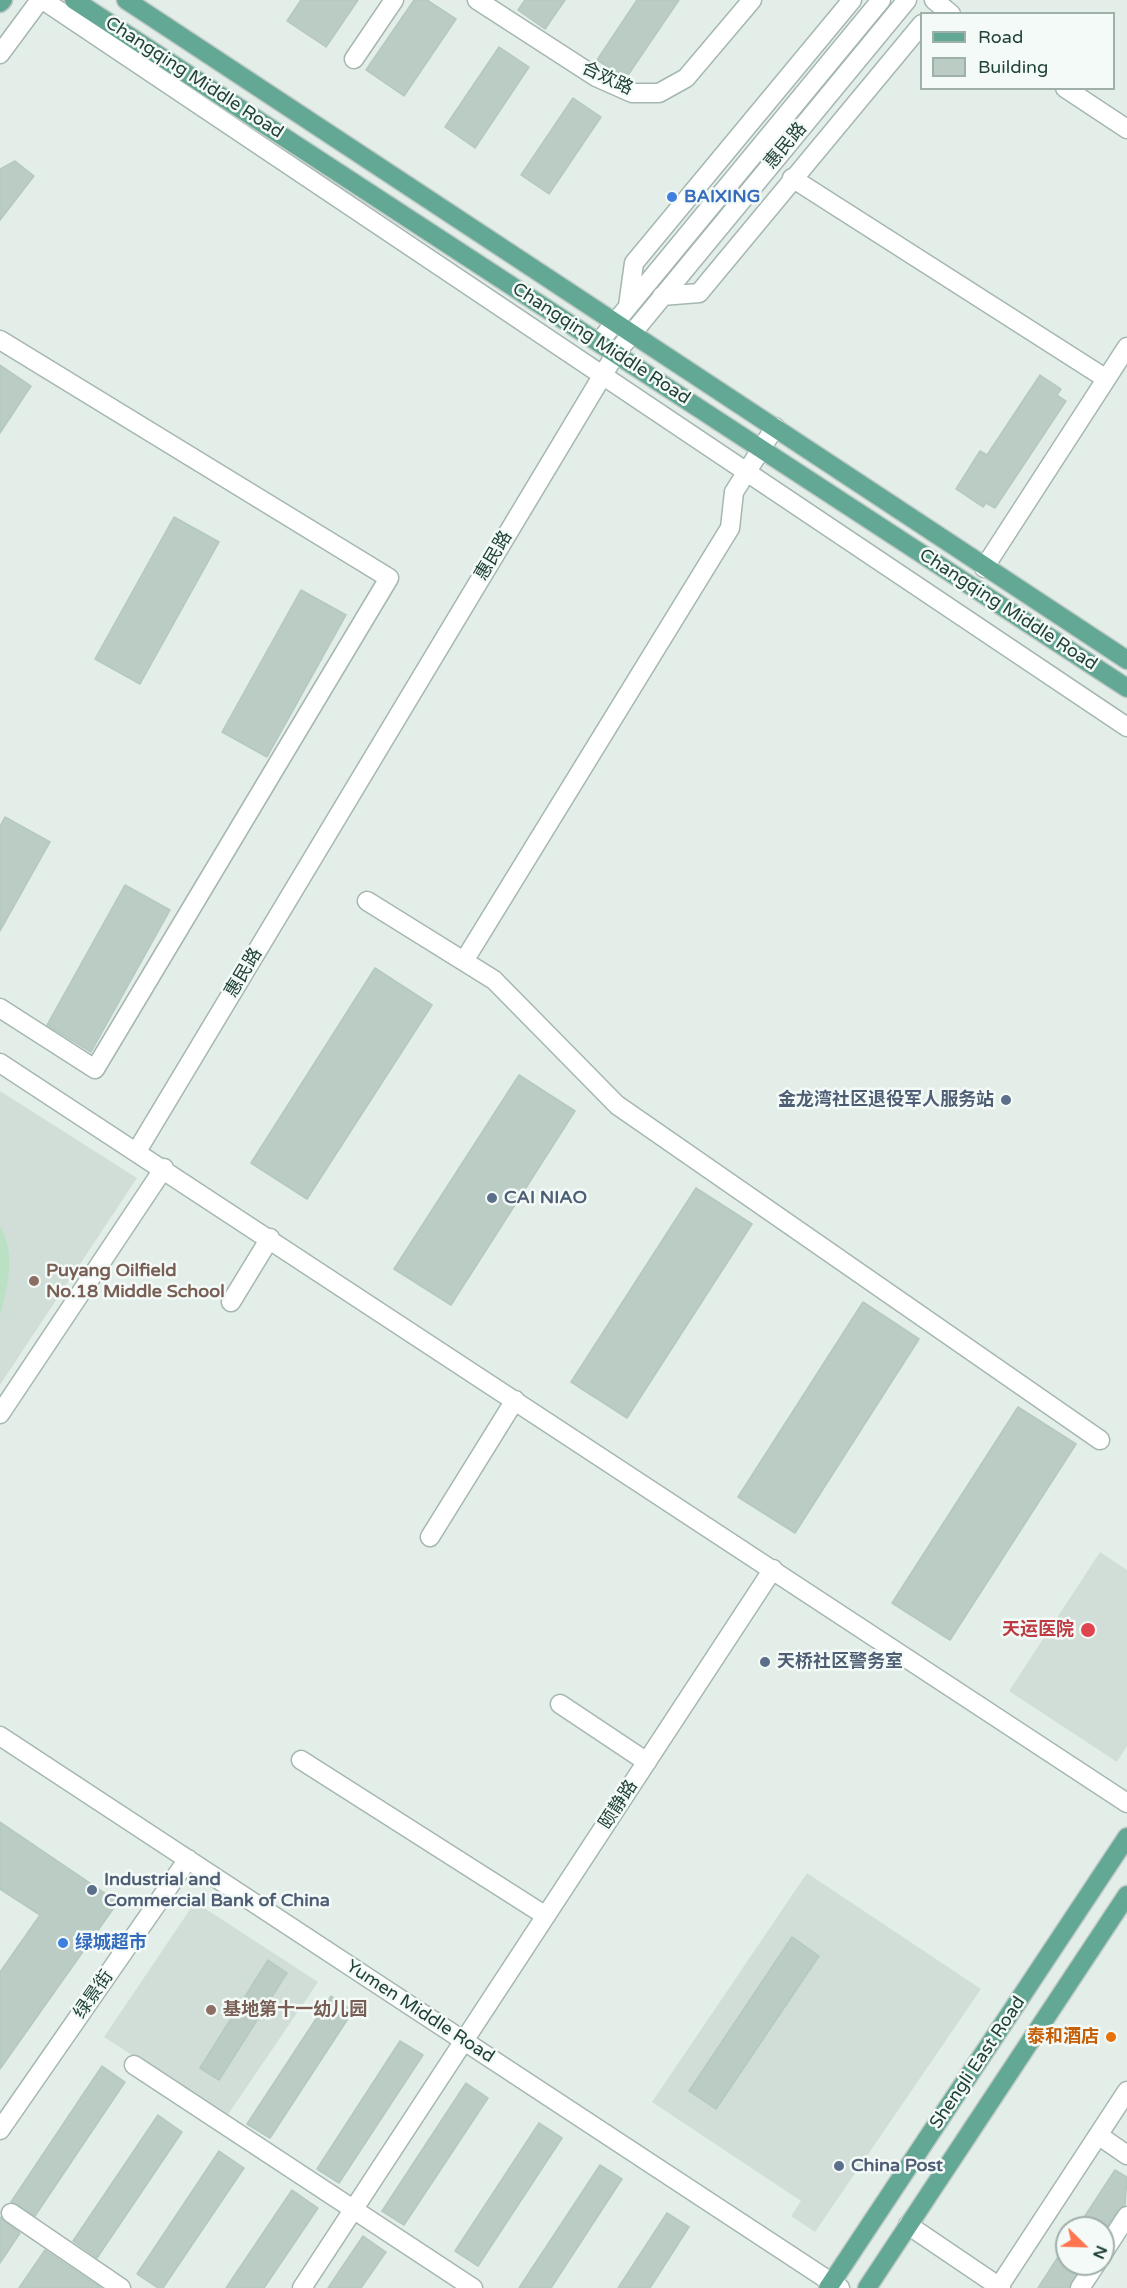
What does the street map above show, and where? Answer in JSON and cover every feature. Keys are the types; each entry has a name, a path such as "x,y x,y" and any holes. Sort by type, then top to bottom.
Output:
{"main road":[{"name":"Changqing Middle Road","path":"74,0 1127,688"},
{"name":"Changqing Middle Road","path":"126,0 633,333 984,568 1127,660"},
{"name":"Shengli East Road","path":"833,2286 1127,1837"},
{"name":"Shengli East Road","path":"867,2288 1127,1895"}],"street":[{"path":"0,54 42,0 1127,727"},
{"path":"354,59 394,0"},
{"name":"合欢路","path":"477,0 596,78 632,93 659,93 686,78 752,0"},
{"path":"627,307 634,263 852,0"},
{"name":"惠民路","path":"599,342 880,0"},
{"name":"惠民路","path":"137,1151 616,353 907,0"},
{"path":"662,296 699,293 920,25"},
{"path":"1068,90 1127,129"},
{"path":"792,178 1105,378"},
{"path":"0,340 389,578 95,1069 0,1008"},
{"path":"984,568 1127,347"},
{"path":"464,961 730,528 734,492 775,428"},
{"path":"367,901 494,980 617,1106 1100,1440"},
{"path":"0,1063 164,1168 1127,1803"},
{"path":"0,1414 164,1168"},
{"path":"231,1302 270,1238"},
{"path":"430,1537 515,1400"},
{"name":"颐静路","path":"302,2288 773,1569"},
{"path":"560,1704 647,1762"},
{"name":"Yumen Middle Road","path":"0,1736 833,2286"},
{"path":"301,1760 546,1916"},
{"name":"绿景街","path":"0,2130 188,1859"},
{"path":"134,2065 473,2288"},
{"path":"908,2225 999,2287 1127,2091"},
{"path":"1098,2135 1127,2155"},
{"path":"11,2212 121,2288"},
{"path":"1115,2234 1127,2216"}],"shaded area":[{"name":"Puyang Oilfield No.18 Middle School","path":"0,1091 137,1178 0,1385"},
{"name":"天运医院","path":"1100,1552 1127,1570 1127,1746 1117,1762 1009,1691"},
{"path":"807,1873 981,1989 815,2232 791,2216 801,2201 652,2102"},
{"name":"基地第十一幼儿园","path":"195,1902 318,1982 227,2116 104,2037"}],"green space":[{"path":"0,1226 8,1248 9,1270 0,1315"}],"building":[{"path":"301,0 358,0 326,47 287,21"},
{"path":"414,0 427,0 456,19 404,96 366,70"},
{"path":"525,0 565,0 545,29 518,10"},
{"path":"637,0 679,0 626,78 597,60"},
{"path":"499,47 529,67 475,148 445,127"},
{"path":"573,98 601,117 549,194 521,175"},
{"path":"15,161 34,176 0,220 0,169"},
{"path":"0,365 31,386 0,433"},
{"path":"1040,375 1061,389 1057,395 1066,401 995,508 986,503 983,507 956,489 980,451 987,455"},
{"path":"174,517 219,542 140,684 95,659"},
{"path":"301,590 346,615 267,757 222,732"},
{"path":"5,817 50,842 0,931 0,826"},
{"path":"125,885 170,910 91,1052 47,1025"},
{"path":"375,968 432,1005 307,1199 251,1163"},
{"path":"519,1075 575,1111 451,1305 394,1269"},
{"path":"696,1188 752,1224 627,1418 571,1382"},
{"path":"863,1302 919,1339 795,1533 738,1497"},
{"path":"1018,1407 1076,1444 950,1640 892,1603"},
{"path":"0,1822 118,1902 0,2069 0,1972 40,1915 0,1889"},
{"path":"792,1937 819,1956 716,2109 689,2091"},
{"path":"268,1960 287,1973 219,2080 200,2068"},
{"path":"331,1996 353,2011 270,2138 247,2124"},
{"path":"400,2041 423,2055 339,2183 317,2169"},
{"path":"102,2066 125,2082 35,2216 11,2202"},
{"path":"466,2083 488,2098 404,2225 382,2211"},
{"path":"158,2115 182,2132 97,2258 73,2241"},
{"path":"539,2123 562,2138 478,2266 455,2251"},
{"path":"219,2151 244,2168 163,2288 158,2288 137,2274"},
{"path":"600,2165 622,2179 551,2288 519,2288"},
{"path":"1115,2170 1127,2177 1125,2205 1114,2216 1085,2216"},
{"path":"292,2190 318,2208 264,2288 226,2288"},
{"path":"667,2213 689,2227 650,2288 618,2288"},
{"path":"0,2218 20,2233 0,2263"},
{"path":"363,2236 386,2252 361,2288 328,2288"},
{"path":"45,2250 101,2288 19,2288"},
{"path":"1055,2262 1055,2276 1076,2276 1069,2288 1038,2288"}],"place":[{"name":"BAIXING","path":"672,197"},
{"name":"金龙湾社区退役军人服务站","path":"1006,1100"},
{"name":"CAI NIAO","path":"492,1198"},
{"name":"Puyang Oilfield No.18 Middle School","path":"34,1281"},
{"name":"天运医院","path":"1088,1630"},
{"name":"天桥社区警务室","path":"765,1662"},
{"name":"Industrial and Commercial Bank of China","path":"92,1890"},
{"name":"绿城超市","path":"63,1943"},
{"name":"基地第十一幼儿园","path":"211,2010"},
{"name":"泰和酒店","path":"1111,2037"},
{"name":"China Post","path":"839,2166"}]}
